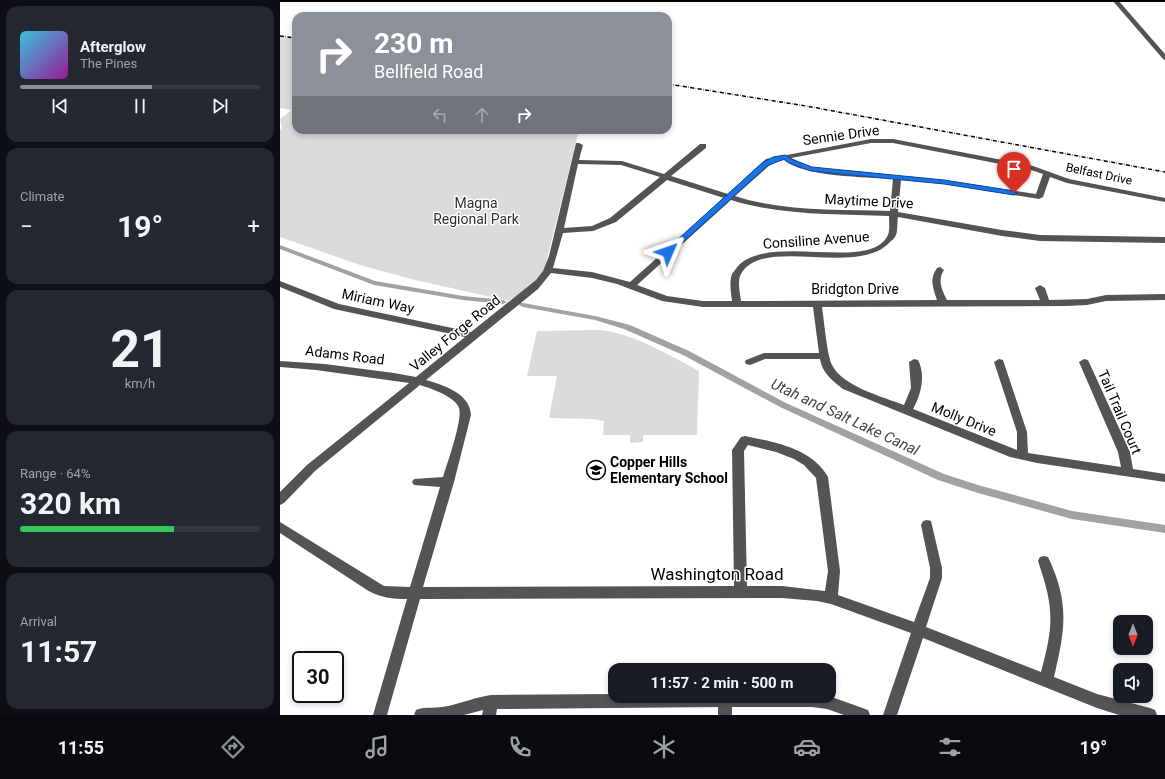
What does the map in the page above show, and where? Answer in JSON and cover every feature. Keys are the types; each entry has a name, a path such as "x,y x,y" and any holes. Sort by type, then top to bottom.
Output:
{"main road":[{"path":"280,0 1165,0"}],"street":[{"path":"1115,0 1165,58"},
{"name":"Sennie Drive","path":"630,286 764,164 785,157 871,141 888,141"},
{"name":"Belfast Drive","path":"888,141 1033,168 1067,181 1165,200"},
{"name":"Valley Forge Road","path":"280,500 311,468 537,285 549,270 579,145"},
{"path":"559,231 593,228 613,220 703,146"},
{"path":"785,157 791,162 811,169 944,182 1039,197 1047,173"},
{"name":"Maytime Drive","path":"576,162 622,163 752,204 781,209 894,214 1002,233 1040,238 1076,240 1165,240"},
{"name":"Consiline Avenue","path":"737,304 737,273 747,263 754,259 771,255 848,255 873,252 888,242 892,235 897,177"},
{"name":"Bridgton Drive","path":"549,270 592,274 665,298 703,304 1082,303 1106,298 1165,297"},
{"path":"940,270 936,274 935,280 943,303"},
{"name":"Miriam Way","path":"280,284 337,307 474,336"},
{"path":"1040,288 1046,303"},
{"name":"Molly Drive","path":"817,304 824,356 829,371 840,381 906,411 996,448 1022,456 1165,478"},
{"path":"750,362 764,356 824,356"},
{"path":"906,411 916,394 917,385 914,362"},
{"path":"999,362 1022,432 1022,456"},
{"name":"Tail Trail Court","path":"1084,362 1124,452 1128,472"},
{"name":"Adams Road","path":"280,364 341,369 418,381 450,394 461,401 465,408 465,420 448,482 380,715"},
{"path":"741,592 738,450 745,440 777,448 804,460 812,464 822,477 834,571 831,598"},
{"path":"418,482 448,482"},
{"path":"890,715 936,578 936,568 927,524"},
{"name":"Washington Road","path":"280,527 381,591 416,593 741,592 800,593 831,598 919,630 1046,681 1119,708 1150,715"},
{"path":"1044,562 1056,601 1058,613 1046,681"},
{"path":"421,715 446,714 476,704 490,708 636,703"},
{"path":"724,703 725,715"},
{"path":"828,703 844,707 863,715"}],"green space":[{"name":"Magna Regional Park","path":"280,37 292,38 292,110 280,108"},
{"name":"Magna Regional Park","path":"292,110 292,134 578,134 544,271 529,287 509,301 411,279 360,265 280,237 280,130 282,128 280,119"},
{"path":"599,330 625,335 638,340 699,371 697,435 643,435 643,442 630,443 630,435 603,435 604,421 592,419 549,418 557,376 527,376 537,331"}],"waterway":[{"name":"Utah and Salt Lake Canal","path":"280,247 374,283 463,298 503,302"},
{"name":"Utah and Salt Lake Canal","path":"523,305 595,318 627,327 686,353 783,405 941,477 978,489 1072,515 1165,529"}],"railway":[{"path":"280,36 292,38"},
{"path":"672,85 806,106 1165,172"}],"place":[{"name":"Copper Hills Elementary School","path":"596,470"}],"route":[{"path":"668,252 764,164 769,161 785,157 791,162 800,166 823,171 918,179 1014,193"}]}
